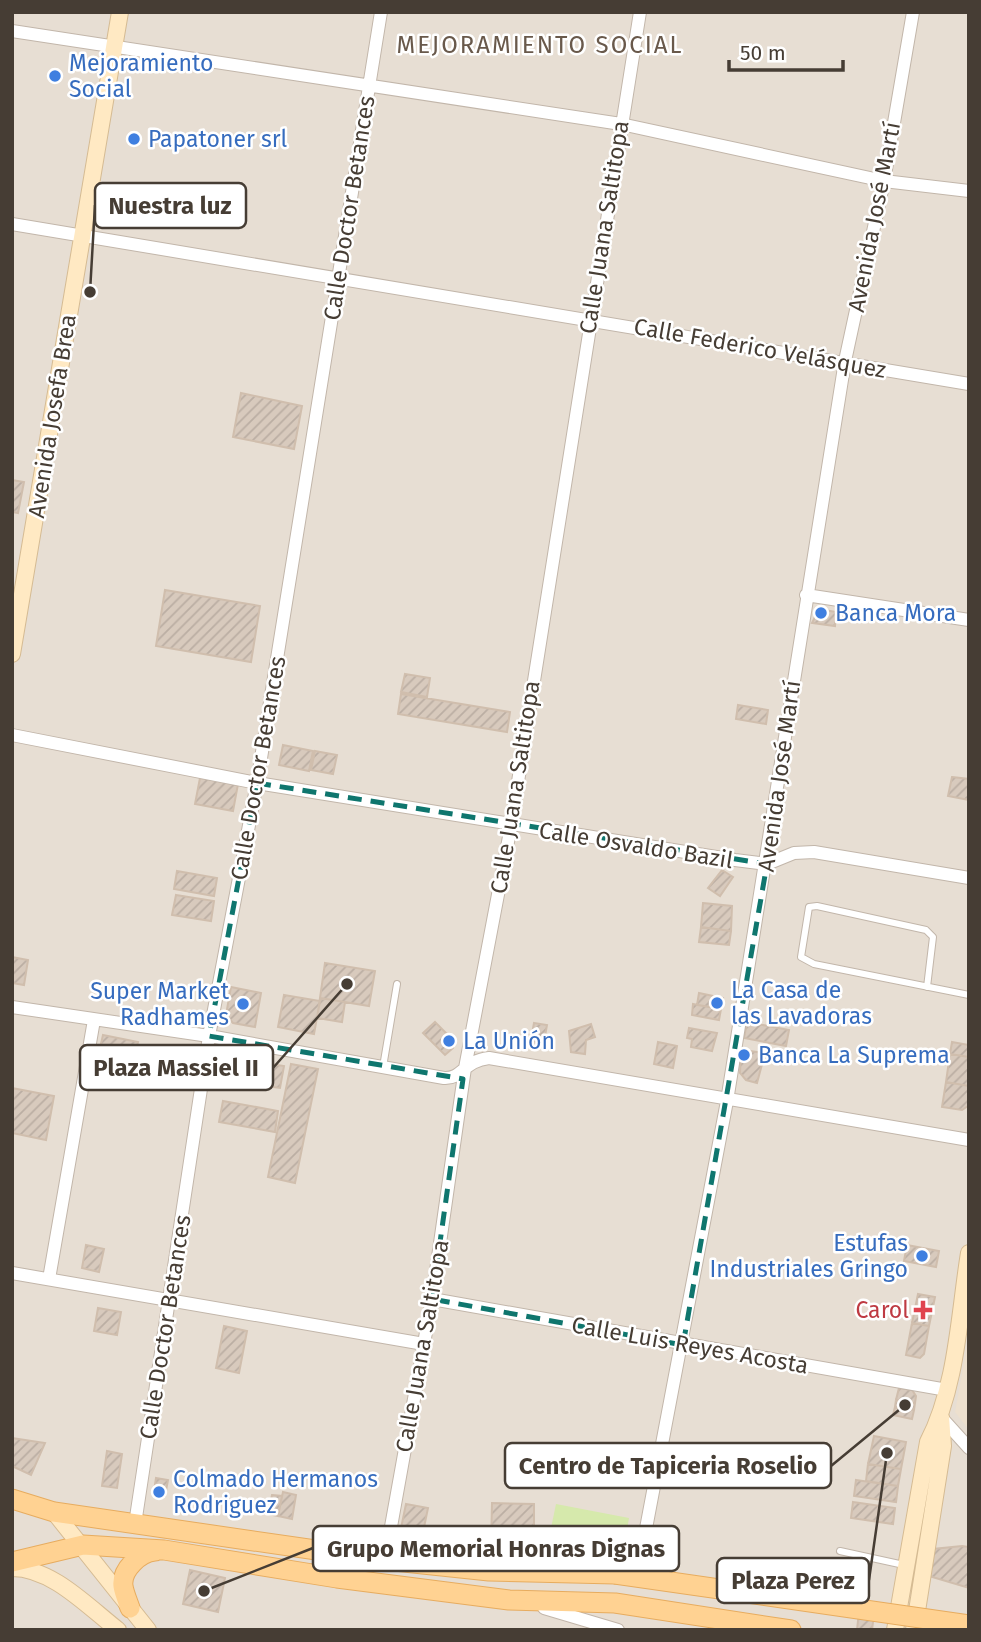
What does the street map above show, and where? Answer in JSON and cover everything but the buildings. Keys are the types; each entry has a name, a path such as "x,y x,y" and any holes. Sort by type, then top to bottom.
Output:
{"main road":[{"name":"Avenida Josefa Brea","path":"12,654 120,12"},
{"path":"895,1630 928,1442 941,1417 947,1390 969,1253"},
{"path":"914,1630 943,1446 941,1417"},
{"path":"12,1499 54,1512 385,1560 489,1571 615,1574 969,1625"},
{"path":"54,1512 83,1545 148,1630"},
{"path":"12,1562 83,1545 164,1550 337,1578 509,1600 615,1603 791,1630"},
{"path":"130,1608 122,1585 125,1574 141,1554 164,1550"},
{"path":"12,1568 28,1568 44,1574 117,1630"}],"street":[{"name":"Calle Doctor Betances","path":"135,1524 209,1036 257,783 381,12"},
{"name":"Calle Juana Saltitopa","path":"385,1560 432,1299 465,1068 511,825 589,319 640,12"},
{"name":"Avenida José Martí","path":"645,1539 727,1101 845,361 884,181 913,12"},
{"path":"12,31 621,124 884,181 969,191"},
{"name":"Calle Federico Velásquez","path":"12,224 845,361 969,384"},
{"path":"806,595 969,620"},
{"name":"Calle Osvaldo Bazil","path":"12,735 257,783 766,864 794,853 814,852 969,878"},
{"path":"12,1007 209,1036 450,1078 471,1061 489,1058 678,1089 727,1101 969,1140"},
{"path":"49,1279 94,1020"},
{"path":"12,1273 424,1343"},
{"name":"Calle Luis Reyes Acosta","path":"432,1299 947,1390"},
{"path":"941,1417 969,1448"},
{"path":"509,1600 570,1614 618,1630"}],"lane":[{"path":"927,987 933,937 926,930 817,906 808,907 801,957 806,961 927,987 969,995"},
{"path":"383,1068 397,984"},
{"path":"840,1551 906,1565"}],"highlighted area":[{"path":"257,783 767,864 683,1345 432,1299 463,1079 209,1036"}],"shaded area":[{"path":"12,12 969,12 969,1630 12,1630"},
{"path":"969,1335 969,1430 955,1412"}],"green space":[{"path":"556,1504 629,1518 624,1548 550,1533"}],"place":[{"name":"Mejoramiento Social","path":"55,76"},
{"name":"Papatoner srl","path":"134,139"},
{"name":"Nuestra luz","path":"90,292"},
{"name":"Banca Mora","path":"821,613"},
{"name":"Plaza Massiel II","path":"347,984"},
{"name":"La Casa de las Lavadoras","path":"717,1003"},
{"name":"Super Market Radhames","path":"243,1004"},
{"name":"La Unión","path":"449,1041"},
{"name":"Banca La Suprema","path":"744,1055"},
{"name":"Estufas Industriales Gringo","path":"922,1256"},
{"name":"Carol","path":"923,1310"},
{"name":"Centro de Tapiceria Roselio","path":"905,1405"},
{"name":"Plaza Perez","path":"887,1453"},
{"name":"Colmado Hermanos Rodriguez","path":"159,1492"},
{"name":"Grupo Memorial Honras Dignas","path":"204,1591"}],"district":[{"name":"MEJORAMIENTO SOCIAL","path":"540,45"}]}
